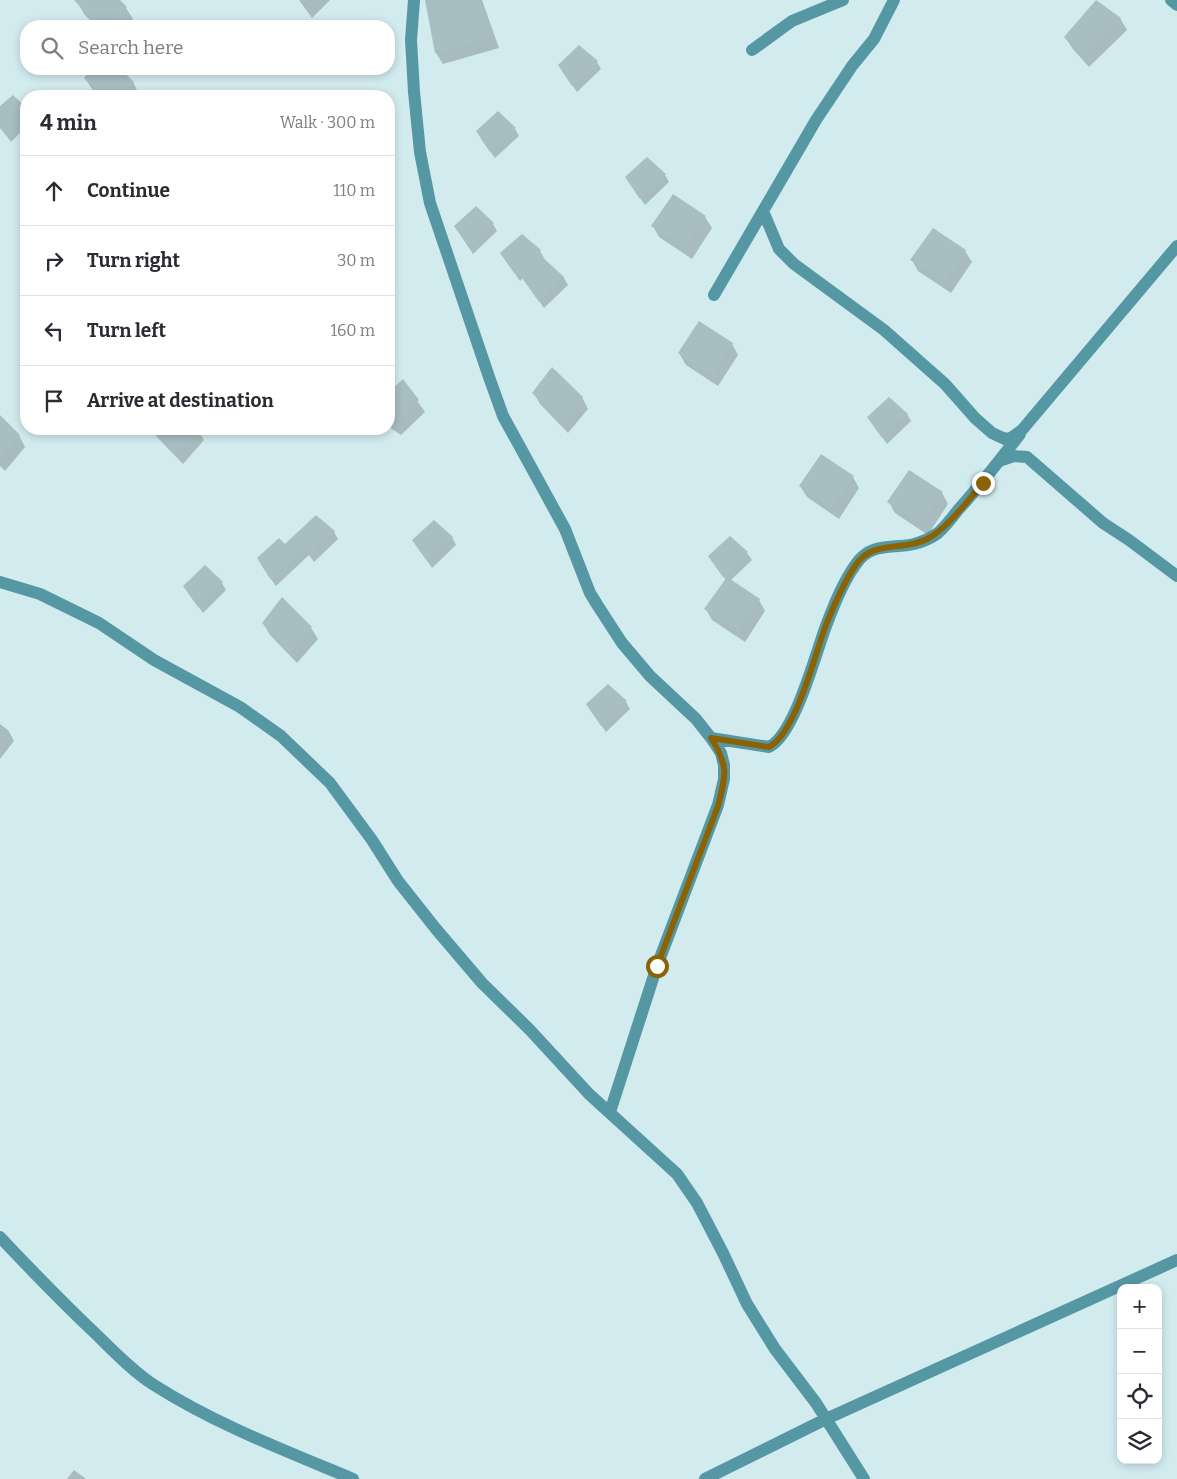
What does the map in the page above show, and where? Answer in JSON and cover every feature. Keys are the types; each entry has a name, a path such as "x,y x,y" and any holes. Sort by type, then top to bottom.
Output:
{"street":[{"path":"414,0 411,40 414,92 420,152 430,203 457,287 503,416 565,530 590,592 598,606 622,643 650,676 696,719 721,753 724,765 724,779 718,806 654,975 610,1112"},
{"path":"752,50 792,21 843,0"},
{"path":"714,295 816,120 852,66 874,39 894,0"},
{"path":"1171,0 1177,4"},
{"path":"763,212 779,249 794,264 884,330 945,384 975,418 992,433 1005,439 1011,438 1022,430"},
{"path":"711,738 769,747 776,743 793,717 827,623 843,586 862,556 883,546 914,544 926,540 939,532 983,483 1022,430 1177,246"},
{"path":"999,461 1014,456 1027,457 1103,523 1177,576"},
{"path":"0,582 40,594 99,623 154,660 240,707 281,736 330,783 372,840 398,881 482,983 530,1030 589,1094 677,1174 697,1203 747,1304 775,1349 816,1402 864,1479"},
{"path":"0,1237 73,1312 152,1384 199,1411 291,1454 354,1479"},
{"path":"705,1479 826,1419 1177,1260"}],"building":[{"path":"74,0 120,0 127,7 115,20 92,20"},
{"path":"425,0 480,0 493,37 435,53"},
{"path":"1096,0 1121,18 1082,57 1064,37"},
{"path":"579,45 598,61 572,86 558,65"},
{"path":"86,75 127,75 134,82 127,90 95,90 84,78"},
{"path":"13,95 20,101 20,122 6,135 0,128 0,106"},
{"path":"498,111 516,128 490,152 476,131"},
{"path":"647,157 666,174 640,199 625,177"},
{"path":"673,194 706,216 685,248 651,226"},
{"path":"476,206 494,223 469,247 454,226"},
{"path":"933,228 966,250 945,282 910,260"},
{"path":"522,234 541,250 538,253 564,277 539,302 518,272 515,274 500,253"},
{"path":"699,321 733,343 712,376 678,353"},
{"path":"552,367 583,397 561,422 532,393"},
{"path":"403,379 419,400 395,423 395,386"},
{"path":"889,397 908,414 882,438 867,417"},
{"path":"0,415 20,435 0,458"},
{"path":"158,435 193,435 176,454"},
{"path":"821,454 854,476 832,508 799,486"},
{"path":"909,470 943,492 921,525 887,502"},
{"path":"316,515 335,531 309,556 304,548 271,580 257,558 279,538 285,544"},
{"path":"434,520 453,537 427,561 412,540"},
{"path":"730,536 748,552 723,577 708,556"},
{"path":"205,565 223,582 198,607 183,586"},
{"path":"727,577 760,599 738,631 704,609"},
{"path":"282,597 312,627 290,653 262,623"},
{"path":"608,684 627,701 601,726 586,704"}],"route":[{"path":"657,966 680,901 718,806 724,779 724,765 721,753 711,738 769,747 776,743 793,717 827,623 843,586 862,556 883,546 914,544 926,540 939,532 983,483"}]}
